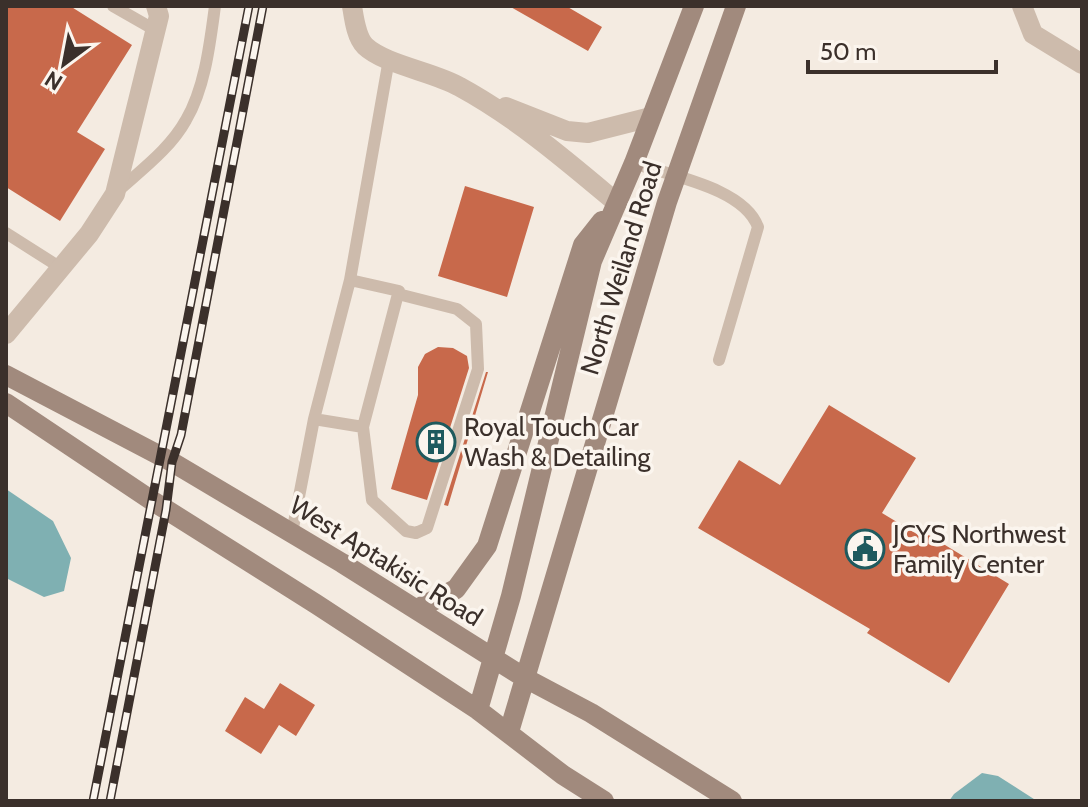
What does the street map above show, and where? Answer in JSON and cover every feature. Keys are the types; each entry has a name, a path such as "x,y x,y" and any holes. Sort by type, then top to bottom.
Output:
{"main road":[{"name":"North Weiland Road","path":"478,710 495,659 592,261 634,163 694,6"},
{"name":"North Weiland Road","path":"509,732 675,178 736,6"},
{"path":"417,609 456,589 487,546 583,245 617,203"},
{"name":"West Aptakisic Road","path":"6,375 161,455 732,801"},
{"path":"6,403 478,710 563,775 604,801"}],"street":[{"path":"6,334 89,234 115,194 159,16 156,6"},
{"path":"352,6 355,24 364,45 389,59 450,81 478,96 567,131 588,133 651,117"},
{"path":"1022,6 1033,34 1082,64"},
{"path":"478,96 566,160 617,203"}],"lane":[{"path":"113,6 155,30"},
{"path":"115,194 165,148 185,122 198,96 215,6"},
{"path":"292,533 314,419 350,280 389,59"},
{"path":"634,163 714,188 753,213 758,227 719,360"},
{"path":"6,233 61,268"},
{"path":"350,280 399,291 398,294 363,427 372,500 406,531 416,533 427,528 478,369 476,324 457,309 398,294"},
{"path":"314,419 363,427"}],"water":[{"path":"6,489 53,521 71,558 64,591 44,597 6,578"},
{"path":"982,773 998,776 1037,801 949,801"}],"building":[{"path":"6,6 70,6 132,45 77,132 105,149 60,221 6,187"},
{"path":"509,6 566,6 602,27 588,51"},
{"path":"465,186 534,207 507,297 438,276"},
{"name":"Royal Touch Car Wash & Detailing","path":"438,347 453,348 467,356 469,368 427,500 391,489 418,395 418,367 425,354"},
{"path":"486,372 448,506 444,505"},
{"path":"829,405 916,458 882,513 925,539 927,534 1009,584 949,683 867,633 870,629 698,528 739,460 780,485"},
{"path":"280,683 315,705 296,736 279,725 261,754 225,731 245,697 264,709"}],"railway":[{"path":"93,801 249,6"},
{"path":"110,801 166,510 172,462 181,435 263,6"}],"place":[{"name":"Royal Touch Car Wash & Detailing","path":"436,442"},
{"name":"JCYS Northwest Family Center","path":"865,549"}]}
